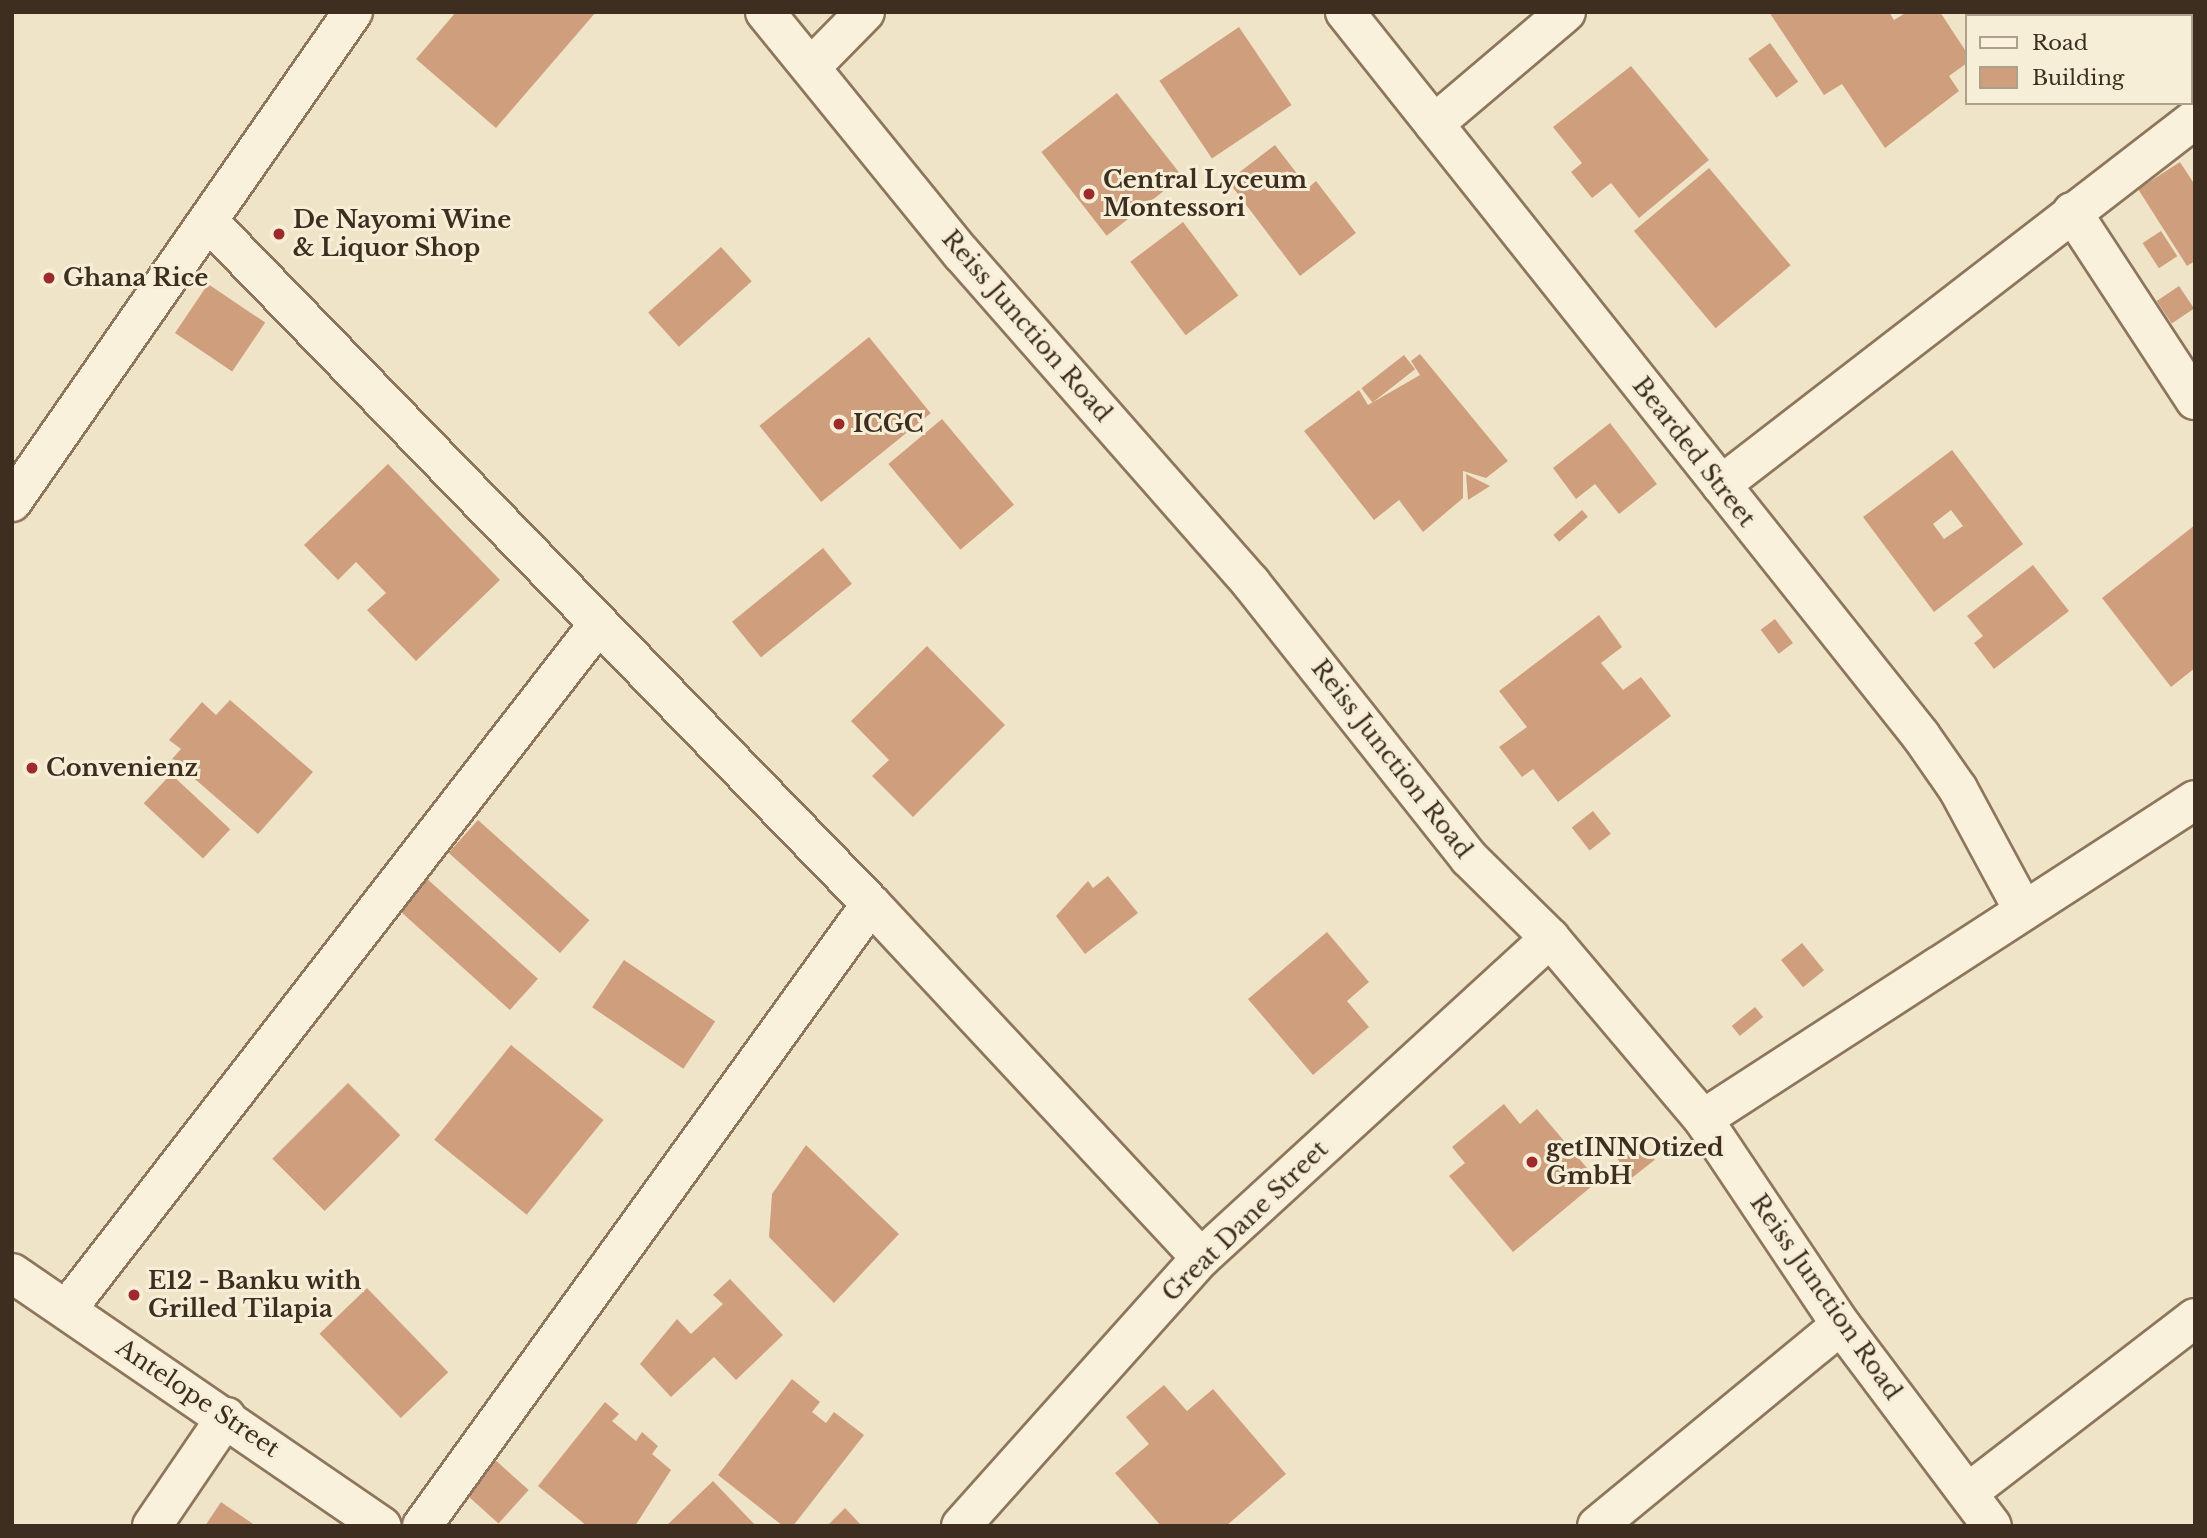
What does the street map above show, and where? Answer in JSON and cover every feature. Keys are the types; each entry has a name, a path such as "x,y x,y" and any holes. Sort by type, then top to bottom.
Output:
{"street":[{"path":"15,491 353,12"},
{"name":"Reiss Junction Road","path":"765,12 813,65 962,254 1251,583 1469,858 1550,938 1703,1119 1841,1325 1992,1526"},
{"path":"813,65 865,12"},
{"name":"Bearded Street","path":"1345,12 1921,736 1958,789 2021,906"},
{"path":"1434,124 1566,12"},
{"path":"1721,485 2195,119"},
{"path":"2072,212 2195,400"},
{"path":"208,221 597,625 871,904 1201,1258"},
{"path":"67,1309 597,625"},
{"path":"1703,1119 2021,906 2195,800"},
{"path":"422,1526 871,904"},
{"name":"Great Dane Street","path":"961,1526 1201,1258 1550,938"},
{"name":"Antelope Street","path":"12,1273 382,1526"},
{"path":"1969,1492 2195,1318"},
{"path":"1597,1526 1841,1325"},
{"path":"152,1526 226,1417"}],"building":[{"path":"456,12 596,12 496,128 416,59"},
{"path":"1769,12 1889,12 1894,20 1907,12 1940,12 1966,51 1966,64 1949,76 1959,91 1885,148 1842,84 1824,95"},
{"path":"1975,12 2043,12 2043,14"},
{"path":"1239,27 1292,105 1212,159 1159,81"},
{"path":"1770,43 1798,82 1776,98 1748,59"},
{"path":"1631,66 1709,160 1639,218 1611,183 1592,198 1571,172 1582,163 1553,127"},
{"path":"1117,93 1182,177 1107,236 1041,152"},
{"path":"1275,145 1308,188 1316,181 1356,233 1300,276 1228,181"},
{"path":"2180,162 2195,185 2195,261 2187,266 2138,189"},
{"path":"1709,168 1791,265 1716,328 1634,231"},
{"path":"1183,222 1238,295 1186,335 1130,262"},
{"path":"2161,231 2177,256 2159,268 2143,243"},
{"path":"721,247 752,281 679,347 648,313"},
{"path":"208,284 265,323 232,371 175,333"},
{"path":"2179,286 2194,308 2172,323 2157,301"},
{"path":"869,337 931,413 821,502 759,426"},
{"path":"1420,354 1508,461 1486,478 1463,471 1463,498 1423,532 1399,500 1374,520 1304,431 1359,390 1368,405 1420,375 1411,361"},
{"path":"1404,355 1415,369 1373,402 1361,388"},
{"path":"942,419 1014,505 960,550 888,464"},
{"path":"1610,423 1657,484 1619,514 1595,484 1576,499 1553,468"},
{"path":"1952,450 2023,544 1934,612 1863,517","holes":["1951,510 1963,526 1944,539 1933,524"]},
{"path":"388,464 500,580 416,661 367,610 386,593 356,562 338,580 304,545"},
{"path":"1466,474 1490,486 1468,500"},
{"path":"1582,510 1588,517 1559,542 1553,535"},
{"path":"2195,525 2195,668 2171,687 2102,598"},
{"path":"823,548 852,584 761,657 732,622"},
{"path":"2033,565 2069,611 1994,669 1974,643 1983,636 1967,616"},
{"path":"1599,615 1622,647 1601,663 1623,690 1641,677 1671,716 1558,802 1533,769 1522,777 1499,747 1527,727 1499,691"},
{"path":"1775,619 1793,643 1779,654 1761,630"},
{"path":"927,646 1005,725 913,817 872,776 889,760 851,721"},
{"path":"230,700 313,772 258,834 172,759 181,749 169,740 202,702 216,715"},
{"path":"171,774 230,829 203,858 144,803"},
{"path":"1593,811 1611,834 1590,850 1572,828"},
{"path":"478,820 589,920 560,953 449,853"},
{"path":"1108,876 1138,913 1085,954 1056,916 1088,881 1093,888"},
{"path":"425,877 538,979 510,1010 397,908"},
{"path":"1327,932 1369,982 1347,1001 1369,1027 1313,1075 1248,999"},
{"path":"1802,943 1824,970 1803,987 1781,960"},
{"path":"624,960 715,1022 683,1069 592,1007"},
{"path":"1755,1007 1763,1017 1740,1036 1732,1026"},
{"path":"511,1045 603,1120 527,1215 434,1140"},
{"path":"348,1083 400,1135 325,1211 272,1159"},
{"path":"1504,1104 1520,1124 1537,1109 1598,1181 1513,1252 1449,1176 1465,1163 1452,1147"},
{"path":"1637,1137 1655,1160 1632,1178 1614,1155"},
{"path":"806,1145 899,1234 834,1303 769,1237 772,1194"},
{"path":"730,1279 783,1335 736,1380 714,1357 671,1397 640,1364 677,1319 691,1334 723,1304 713,1295"},
{"path":"367,1288 448,1372 401,1418 320,1334"},
{"path":"792,1379 820,1402 812,1412 826,1423 834,1412 864,1435 793,1526 783,1526 718,1475"},
{"path":"1164,1385 1187,1411 1213,1389 1286,1474 1226,1526 1161,1526 1115,1473 1149,1444 1126,1417"},
{"path":"605,1402 619,1414 612,1421 636,1441 642,1432 658,1446 652,1454 671,1470 635,1526 587,1526 538,1486"},
{"path":"493,1458 529,1490 499,1524 463,1491"},
{"path":"713,1481 756,1526 666,1526"},
{"path":"221,1502 256,1526 205,1526"},
{"path":"845,1508 862,1526 827,1526"}],"place":[{"name":"Central Lyceum Montessori","path":"1089,194"},
{"name":"De Nayomi Wine & Liquor Shop","path":"279,234"},
{"name":"Ghana Rice","path":"49,278"},
{"name":"ICGC","path":"839,424"},
{"name":"Convenienz","path":"32,768"},
{"name":"getINNOtized GmbH","path":"1532,1162"},
{"name":"E12 - Banku with Grilled Tilapia","path":"134,1295"}]}
